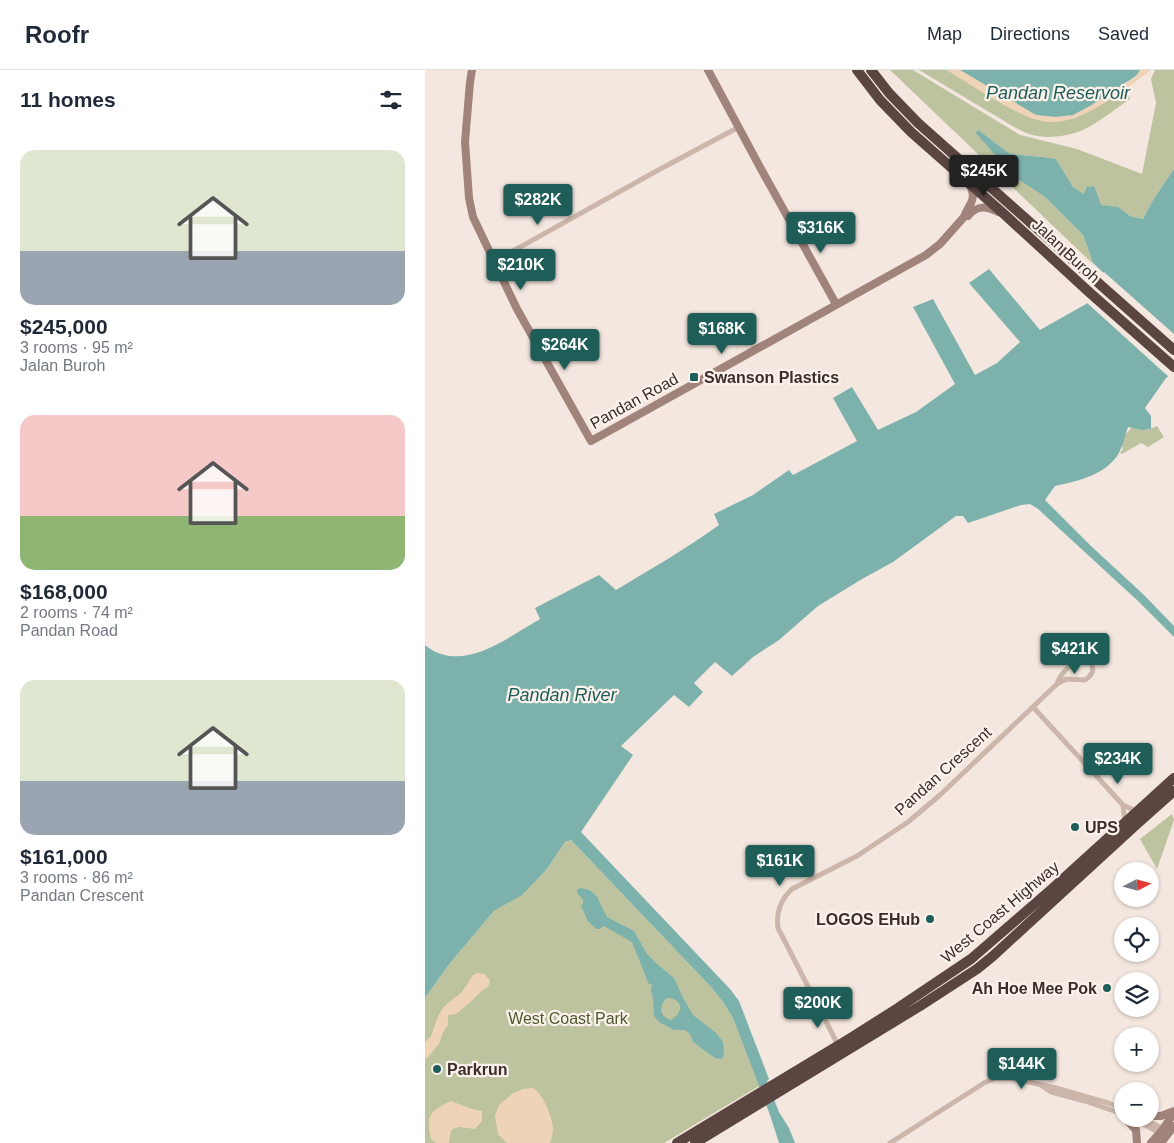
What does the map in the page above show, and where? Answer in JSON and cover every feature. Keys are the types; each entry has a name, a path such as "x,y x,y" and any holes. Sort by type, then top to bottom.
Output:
{"highway":[{"name":"Jalan Buroh","path":"857,70 880,100 911,132 1174,367"},
{"name":"Jalan Buroh","path":"871,70 889,93 918,123 1174,350"},
{"name":"West Coast Highway","path":"677,1143 761,1098 840,1050 921,1006 977,969 993,956 1125,823 1174,778"},
{"name":"West Coast Highway","path":"1056,891 1174,791"},
{"name":"West Coast Highway","path":"695,1143 761,1098"}],"street":[{"name":"Pandan Road","path":"472,70 465,142 469,198 473,218 517,309 591,441 926,255 964,217 973,199 973,192 968,183"},
{"path":"708,70 836,304"},
{"path":"495,261 739,127"},
{"name":"Pandan Road","path":"964,217 968,216 975,209 982,208 991,208 1005,214"},
{"name":"Pandan Crescent","path":"840,1050 778,928 778,909 784,897 792,889 870,848 914,818 1057,684 1066,679 1085,680 1088,678 1093,672 1089,660 1084,658 1076,661 1060,675 1057,684"},
{"path":"1033,707 1123,805 1138,812"},
{"path":"1123,805 1125,823"},
{"path":"891,1143 984,1083 995,1078 1010,1078 1039,1085 1051,1092 1114,1110"},
{"path":"1159,1116 1174,1112"},
{"path":"1151,1143 1167,1135 1174,1112"},
{"path":"1133,1127 1135,1130 1137,1143"},
{"path":"1150,1127 1167,1135"},
{"path":"1156,1127 1167,1135"}],"green space":[{"path":"890,70 913,70 1020,135 1077,149 1142,174 1156,103 1151,79 1155,70 1174,70 1174,169 1153,200 1143,219 1130,216 1118,208 1100,205 1073,187 1056,159 1010,154 977,130 1013,176 1045,197 1083,235 1092,263"},
{"path":"919,70 947,70 1015,110 1031,118 1048,122 1075,118 1127,88 1130,99 1098,122 1078,132 1054,137 1041,136 1029,134 1014,127"},
{"path":"1157,426 1164,437 1148,447 1141,443 1122,454 1120,453 1123,449 1120,441 1121,436 1131,428 1148,430"},
{"path":"1172,814 1174,820 1159,863 1153,862 1140,839"},
{"name":"West Coast Park","path":"571,840 712,988 723,1002 733,1018 759,1086 664,1143 425,1143 425,998 450,963 494,911 522,894 547,869 565,842"}],"sand":[{"path":"947,70 960,70 1036,115 1056,117 1073,115 1136,77 1140,70 1151,70 1103,104 1076,117 1050,122 1026,116 1012,109"},
{"path":"477,973 484,974 489,979 488,987 456,1014 448,1015 448,1025 443,1032 439,1044 425,1059 425,1042 431,1036 438,1016 449,1002 460,994 472,976"},
{"path":"533,1088 544,1101 550,1114 553,1131 550,1143 507,1143 498,1134 495,1116 499,1105 512,1094 523,1089"},
{"path":"451,1101 482,1111 482,1121 475,1129 460,1127 452,1129 449,1143 436,1143 431,1139 429,1119 438,1108"}],"water":[{"name":"Pandan Reservoir","path":"960,70 1140,70 1136,76 1090,106 1073,115 1056,117 1036,115"},
{"name":"Pandan River","path":"978,130 1010,154 1056,159 1073,187 1084,194 1087,187 1094,186 1101,205 1118,207 1130,216 1143,219 1153,200 1174,169 1174,372 1166,378 1145,408 1151,416 1151,429 1143,430 1128,427 1119,453 1107,467 1091,476 1055,486 1045,500 1174,626 1174,637 1138,601 1038,509 1030,504 1021,505 968,523 963,516 956,516 893,562 818,606 779,640 753,657 732,676 715,662 694,683 703,692 689,707 674,695 621,746 633,755 581,832 730,989 739,1001 769,1079 767,1081 779,1112 789,1128 795,1143 779,1143 733,1018 723,1002 712,988 571,840 565,842 547,869 522,895 494,911 450,963 425,998 425,645 439,653 454,656 469,655 484,650 540,619 535,608 599,575 616,590 655,567 719,525 714,514 753,495 789,470 793,475 857,441 833,398 852,387 878,430 916,412 955,384 913,307 933,299 975,375 997,363 1020,342 969,283 989,269 1040,330 1109,291 1109,278 1093,263 1083,235 1045,197 1013,176 976,133"},
{"path":"580,888 590,890 597,897 607,917 634,931 647,954 674,978 693,1015 716,1033 723,1042 724,1053 722,1059 715,1058 693,1042 690,1034 685,1030 674,1030 659,1022 654,1016 652,984 648,982 632,942 604,926 596,929 588,921 581,907 583,899 577,890","holes":["666,998 679,1003 680,1010 676,1017 671,1020 662,1014 661,1008"]}],"pier":[{"path":"1104,272 1174,334 1174,375 1170,378 1086,302 1107,290 1106,279 1102,274"}],"place":[{"name":"Swanson Plastics","path":"694,377"},
{"name":"UPS","path":"1075,827"},
{"name":"LOGOS EHub","path":"930,919"},
{"name":"Ah Hoe Mee Pok","path":"1107,988"},
{"name":"Parkrun","path":"437,1069"}]}
